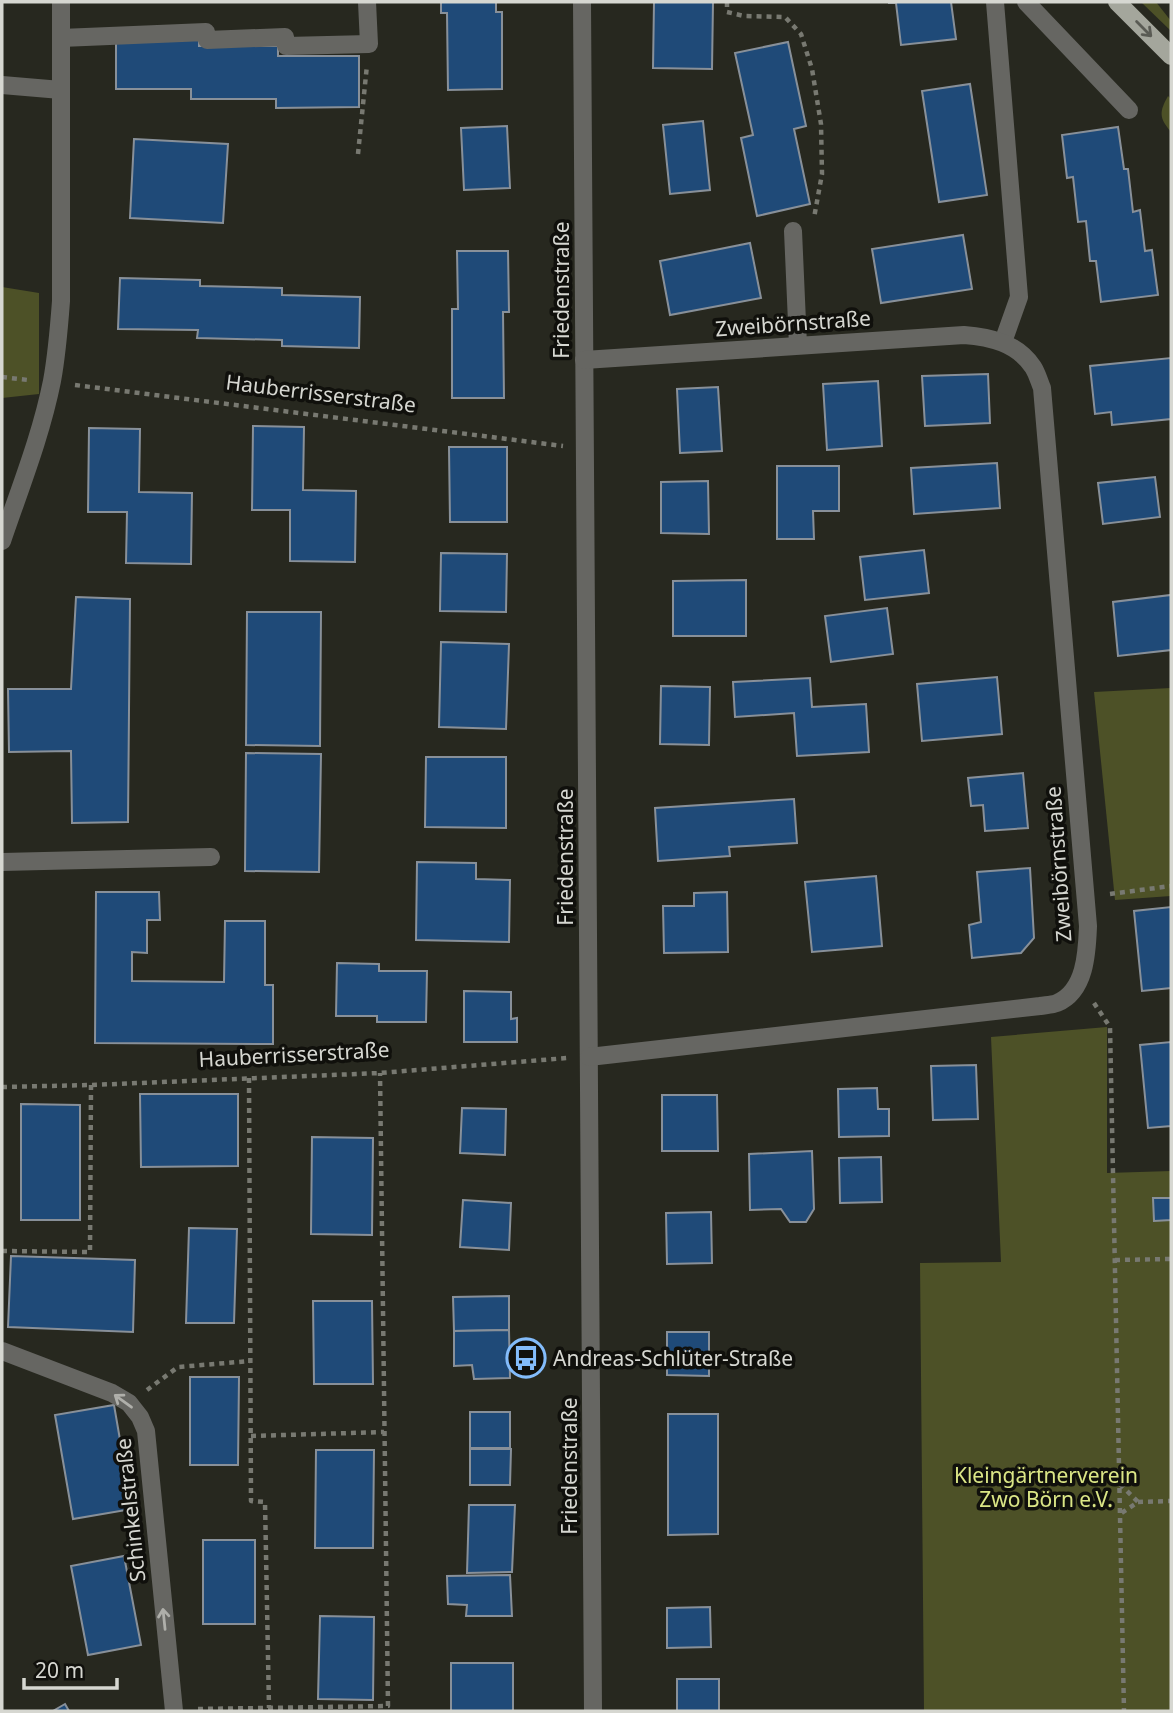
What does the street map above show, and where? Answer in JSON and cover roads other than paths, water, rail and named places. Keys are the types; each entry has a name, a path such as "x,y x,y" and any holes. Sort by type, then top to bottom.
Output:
{"main road":[{"path":"1117,2 1171,56"}],"street":[{"path":"2,541 40,428 52,382 59,339 61,2"},
{"path":"61,38 206,32 207,40 285,37 286,46 369,44 367,2"},
{"name":"Friedenstraße","path":"582,2 593,1711"},
{"path":"995,2 1019,297 1003,342"},
{"path":"1026,2 1129,110"},
{"path":"2,85 61,90"},
{"path":"793,237 798,345"},
{"name":"Zweibörnstraße","path":"584,360 964,335 1003,342 1034,368 1042,388 1088,926 1083,970 1069,995 1058,1002 589,1057"},
{"path":"2,862 211,857"},
{"name":"Schinkelstraße","path":"2,1351 112,1393 129,1403 141,1417 146,1431 174,1711"}],"place":[{"name":"Andreas-Schlüter-Straße","path":"526,1358"}],"park label":[{"name":"Kleingärtnerverein Zwo Börn e.V.","path":"1046,1487"}]}
